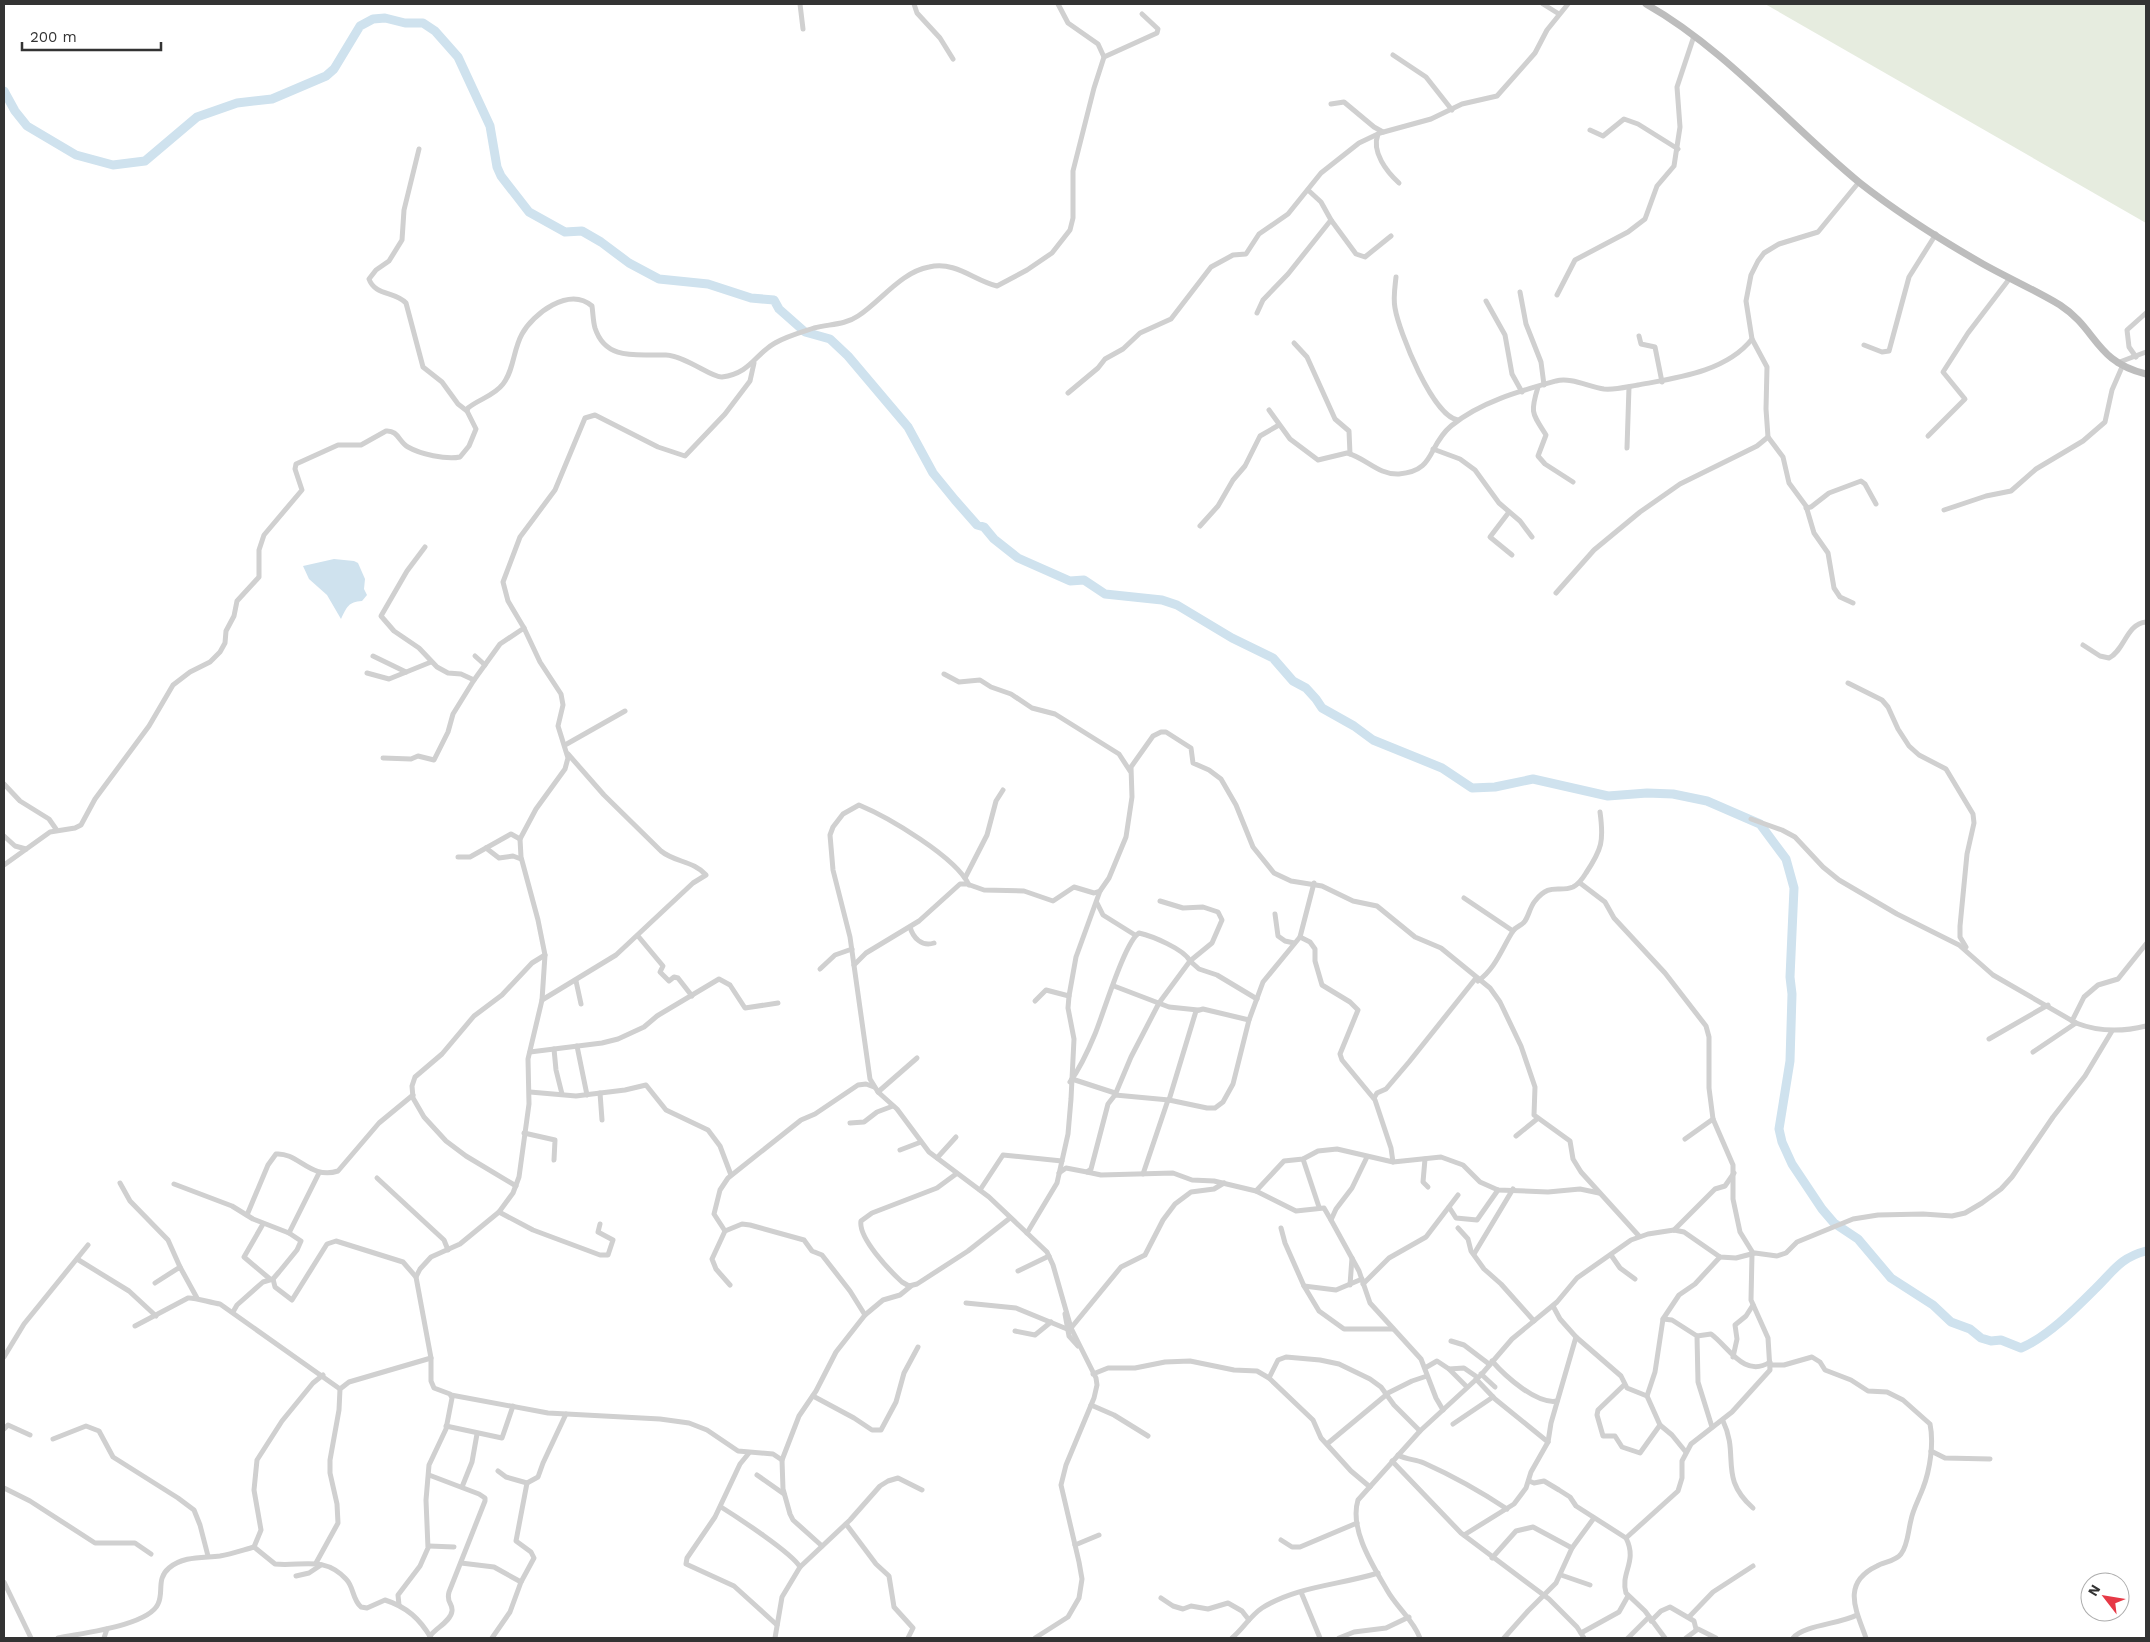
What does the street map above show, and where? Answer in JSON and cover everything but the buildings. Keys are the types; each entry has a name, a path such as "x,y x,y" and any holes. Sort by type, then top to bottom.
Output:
{"street":[{"path":"800,4 803,29"},
{"path":"914,4 917,13 940,38 953,59"},
{"path":"467,411 472,405 498,390 504,382 516,346 527,327 552,305 570,300 586,302 592,306 595,328 602,343 617,352 638,357 666,355 679,357 696,364 717,377 744,369 754,363 767,348 785,338 856,318 910,275 928,267 954,267 997,286 1028,270 1052,253 1069,232 1072,223 1073,171 1094,88 1104,57 1098,44 1068,23 1058,4"},
{"path":"1543,4 1559,14"},
{"path":"1068,392 1098,368 1106,359 1120,352 1140,333 1171,319 1210,267 1233,255 1246,254 1259,234 1288,214 1326,168 1359,143 1380,133 1431,119 1462,104 1497,96 1535,52 1547,30 1568,4"},
{"path":"1646,4 1694,36 1762,93 1859,182 1892,207 2060,306 2073,315 2119,365 2146,374"},
{"path":"1104,57 1157,33 1158,29 1142,14"},
{"path":"1557,295 1575,260 1628,232 1645,219 1657,186 1674,166 1680,127 1677,87 1694,36"},
{"path":"1393,55 1426,77 1452,110"},
{"path":"1331,104 1344,102 1380,133"},
{"path":"1590,130 1602,136 1621,120 1628,120 1678,149"},
{"path":"1380,133 1376,142 1379,156 1390,174 1399,183"},
{"path":"4,865 56,830 75,828 81,825 92,803 149,726 173,685 190,672 210,662 220,652 225,643 226,631 234,616 237,601 258,577 259,550 264,535 302,490 295,469 296,464 334,447 361,445 386,431 395,433 408,448 457,458 464,453 475,436 475,426 467,411 458,404 442,382 423,367 406,303 400,297 378,290 372,286 370,279 376,270 389,261 402,240 404,210 419,150"},
{"path":"1853,603 1840,597 1834,588 1828,553 1814,533 1806,508 1789,483 1783,457 1768,438 1766,409 1767,367 1752,339 1746,301 1752,274 1764,253 1779,244 1818,232 1859,182"},
{"path":"1308,190 1321,202 1331,220 1356,254 1361,257 1364,257 1391,236"},
{"path":"1257,313 1263,300 1288,274 1331,220"},
{"path":"1864,345 1882,352 1889,351 1906,284 1936,234"},
{"path":"1396,277 1394,308 1409,352 1432,397 1446,416 1458,420"},
{"path":"1928,436 1965,399 1943,372 1968,332 2010,278"},
{"path":"1520,292 1526,324 1541,362 1544,385"},
{"path":"1486,301 1505,335 1512,374 1522,392"},
{"path":"2136,357 2129,347 2127,330 2146,313"},
{"path":"1639,336 1641,344 1655,347 1662,382"},
{"path":"1269,410 1290,439 1318,460 1350,454 1381,472 1397,474 1418,471 1440,437 1458,420 1474,410 1538,386 1564,381 1603,388 1629,387 1662,382 1695,373 1719,363 1739,351 1752,339"},
{"path":"1294,343 1308,357 1335,419 1349,431 1350,454"},
{"path":"1944,510 1986,496 2011,491 2036,468 2082,441 2105,422 2119,365 2146,352"},
{"path":"542,1000 616,955 693,882 706,875 699,868 672,858 661,851 604,795 568,754 558,726 563,705 561,694 540,662 508,600 503,582 520,537 555,490 584,419 595,415 645,441 685,456 725,414 750,381 754,363"},
{"path":"1538,386 1533,410 1536,422 1546,435 1538,456 1545,464 1573,482"},
{"path":"1627,448 1629,387"},
{"path":"1200,526 1218,506 1233,480 1245,466 1260,436 1279,425"},
{"path":"1556,593 1594,550 1640,512 1680,484 1757,446 1768,438"},
{"path":"1432,449 1460,460 1471,467 1482,477 1499,503 1520,521 1532,537"},
{"path":"1806,508 1811,507 1829,493 1861,481 1865,484 1876,504"},
{"path":"1509,512 1490,537 1512,555"},
{"path":"425,547 407,571 381,616 394,631 419,648 431,662 448,673 461,674 474,680"},
{"path":"2082,645 2100,656 2109,658 2119,650 2137,625 2146,622"},
{"path":"383,758 411,759 418,756 434,760 448,732 453,714 474,680 500,644 524,628"},
{"path":"373,656 406,672"},
{"path":"475,656 485,665"},
{"path":"367,673 389,679 431,662"},
{"path":"944,674 959,682 980,680 991,687 1010,694 1032,708 1055,714 1119,754 1130,771 1132,797 1126,837 1100,892 1081,941 1069,996 1068,1008 1074,1039 1069,1119 1062,1161 1051,1197 1028,1233"},
{"path":"1848,683 1882,700 1910,746 1919,755 1946,769 1973,814 1974,823 1967,854 1960,926 1960,937 1969,952"},
{"path":"565,745 625,710"},
{"path":"1130,771 1137,757 1153,736 1161,732 1170,734 1191,748 1193,763 1209,770 1221,779 1236,806 1254,846 1274,873 1291,881 1314,883 1353,901 1377,906 1415,937 1441,948 1493,992 1521,1046 1536,1087 1533,1111 1537,1119 1570,1141 1576,1165 1613,1210 1639,1236"},
{"path":"416,1277 420,1269 431,1257 448,1250 478,1230 499,1212 516,1186 530,1092 530,1052 542,1000 545,955 522,859 520,839 536,809 565,769 568,754"},
{"path":"4,784 24,804 49,819 56,830"},
{"path":"965,878 987,835 996,802 1003,790"},
{"path":"969,885 956,867 898,825 859,805 850,808 837,822 830,835 833,870 852,950 868,1074 874,1087 893,1106 921,1142 937,1158 980,1190 1028,1233 1049,1256 1069,1329 1097,1385 1092,1405 1062,1478 1062,1496 1076,1544 1082,1579 1080,1598 1068,1617 1036,1638"},
{"path":"1374,1098 1378,1092 1386,1089 1477,979 1492,968 1513,931 1524,922 1532,904 1544,892 1574,887 1580,882 1596,858 1602,843 1600,812"},
{"path":"1750,819 1788,833 1802,844 1823,867 1845,884 1969,952 1994,975 2074,1022 2089,1028 2112,1031 2146,1026"},
{"path":"458,857 470,857 511,834 520,839"},
{"path":"4,836 16,846 26,849"},
{"path":"486,848 499,858 513,856 522,859"},
{"path":"1580,882 1605,902 1614,918 1665,973 1706,1026 1709,1037 1709,1088 1713,1119 1728,1151 1734,1173 1733,1199 1740,1232 1752,1254 1753,1306 1768,1338 1771,1363 1768,1374 1723,1421 1695,1439 1685,1452 1682,1461 1682,1478 1678,1490 1626,1538"},
{"path":"1071,1081 1115,1094 1169,1100 1207,1108 1215,1108 1223,1102 1233,1084 1249,1020 1263,982 1276,970 1300,937 1314,883"},
{"path":"854,965 866,953 910,927 942,902 960,884 984,890 1024,890 1053,901 1074,887 1094,893 1100,892"},
{"path":"1464,898 1513,931"},
{"path":"1086,1172 1093,1166 1108,1104 1115,1094 1131,1056 1159,1003 1190,961 1212,944 1222,920 1221,916 1207,908 1183,908 1160,901"},
{"path":"1097,903 1103,915 1135,936"},
{"path":"1275,914 1278,936 1294,944"},
{"path":"910,927 913,936 920,942 929,945 934,944"},
{"path":"1071,1081 1095,1035 1122,960 1135,936 1139,933 1185,953 1190,961 1199,968 1217,975 1257,999"},
{"path":"638,936 663,966 660,972 665,979 669,981 674,977 678,978 692,996"},
{"path":"1300,937 1310,942 1315,949 1315,961 1322,985 1350,1002 1358,1010 1340,1054 1342,1060 1374,1098 1391,1148 1393,1162"},
{"path":"2033,1052 2074,1022 2084,997 2098,984 2118,979 2146,944"},
{"path":"820,970 835,955 852,950"},
{"path":"516,1186 466,1156 446,1141 428,1123 413,1095 413,1082 415,1077 442,1054 474,1016 502,995 532,963 545,955"},
{"path":"530,1052 606,1042 632,1033 720,979 730,985 745,1008 778,1003"},
{"path":"576,980 581,1004"},
{"path":"1114,986 1169,1008 1223,1012 1249,1020"},
{"path":"1035,1001 1046,990 1069,996"},
{"path":"1989,1038 2048,1005"},
{"path":"1143,1174 1169,1100 1194,1013 1198,1010"},
{"path":"1420,1638 1409,1616 1391,1596 1367,1552 1357,1522 1355,1508 1358,1500 1420,1431 1478,1377 1508,1343 1553,1306 1577,1278 1611,1255 1619,1247 1639,1236 1674,1230 1684,1232 1720,1257 1736,1258 1752,1254 1782,1255 1797,1242 1843,1224 1878,1215 1923,1214 1952,1216 1970,1210 1990,1199 2012,1177 2048,1123 2085,1076 2112,1031"},
{"path":"577,1046 587,1095"},
{"path":"554,1049 556,1070 562,1094"},
{"path":"878,1092 917,1058"},
{"path":"725,1231 714,1214 720,1190 731,1175 795,1124 815,1114 844,1093 861,1084 874,1087"},
{"path":"530,1092 587,1095 646,1085 666,1110 708,1130 720,1146 731,1175"},
{"path":"600,1093 602,1120"},
{"path":"247,1215 268,1165 276,1154 284,1155 319,1173 338,1171 379,1123 413,1095"},
{"path":"850,1122 864,1122 877,1112 893,1106"},
{"path":"1516,1136 1537,1119"},
{"path":"1685,1139 1713,1119"},
{"path":"524,1133 555,1140 554,1160"},
{"path":"937,1158 956,1138"},
{"path":"900,1150 921,1142"},
{"path":"1256,1191 1284,1161 1303,1159 1318,1151 1337,1148 1393,1162 1441,1157 1457,1162 1467,1168 1480,1182 1498,1190 1513,1189 1548,1192 1580,1189 1601,1194"},
{"path":"980,1190 1004,1155 1062,1161"},
{"path":"1331,1220 1352,1188 1367,1157"},
{"path":"1303,1159 1319,1208"},
{"path":"1424,1159 1423,1182 1428,1187"},
{"path":"1059,1173 1071,1167 1101,1175 1173,1173 1192,1180 1224,1183 1256,1191 1296,1211 1319,1208 1336,1210"},
{"path":"289,1233 319,1173"},
{"path":"1674,1230 1715,1189 1725,1186 1734,1173"},
{"path":"911,1286 898,1278 874,1251 862,1230 861,1221 872,1213 937,1188 956,1174"},
{"path":"377,1178 444,1240 448,1250"},
{"path":"120,1183 130,1201 168,1240 197,1298 203,1302 225,1306 340,1389"},
{"path":"1069,1329 1121,1266 1145,1255 1166,1215 1175,1204 1191,1192 1214,1190 1224,1183"},
{"path":"174,1184 232,1206 264,1224 289,1233 300,1240 300,1246 271,1279 263,1282 233,1312"},
{"path":"1474,1254 1513,1189"},
{"path":"1449,1207 1456,1218 1477,1220 1498,1190"},
{"path":"1304,1286 1336,1290 1363,1282 1389,1258 1426,1237 1458,1196"},
{"path":"1326,1210 1352,1258 1370,1303 1415,1350 1443,1410"},
{"path":"499,1212 541,1233 600,1255 608,1255 613,1240 598,1232 600,1224"},
{"path":"822,1546 793,1520 784,1494 782,1460 799,1416 813,1396 836,1352 865,1315 883,1300 900,1294 968,1251 1010,1218"},
{"path":"264,1224 244,1257 271,1279 274,1287 292,1300 327,1244 336,1241 403,1262 416,1277 431,1358 433,1387 451,1395 548,1413 660,1419 689,1424 707,1430 734,1449 749,1453 774,1454 782,1460"},
{"path":"730,1285 716,1269 712,1259 725,1231 742,1224 750,1225 801,1238 808,1242 812,1251 822,1255 850,1291 865,1315"},
{"path":"1281,1228 1285,1243 1304,1286 1319,1311 1344,1329 1393,1329"},
{"path":"1458,1228 1468,1238 1470,1248 1484,1269 1495,1277 1534,1321"},
{"path":"4,1357 24,1324 88,1245"},
{"path":"1611,1255 1620,1268 1635,1279"},
{"path":"1018,1271 1049,1256"},
{"path":"1685,1452 1672,1435 1660,1425 1647,1396 1654,1372 1663,1319 1680,1295 1695,1284 1720,1257"},
{"path":"1350,1285 1352,1258"},
{"path":"77,1259 129,1291 156,1316"},
{"path":"155,1283 180,1267"},
{"path":"135,1326 188,1298 197,1298"},
{"path":"966,1304 1016,1308 1069,1329"},
{"path":"1553,1306 1560,1319 1576,1337 1621,1376 1624,1385 1631,1391 1647,1396"},
{"path":"1733,1357 1737,1339 1735,1325 1746,1316 1753,1306"},
{"path":"1663,1319 1672,1320 1697,1336 1711,1334 1733,1357 1752,1366 1762,1366 1771,1363 1784,1365 1812,1357 1820,1362 1825,1370 1851,1380 1868,1391 1887,1392 1903,1400 1930,1424 1931,1451 1925,1483 1914,1508 1904,1548 1898,1556 1876,1566 1858,1580 1854,1590 1857,1615 1866,1638"},
{"path":"1015,1331 1035,1335 1051,1322"},
{"path":"1697,1336 1698,1382 1712,1427"},
{"path":"1464,1535 1507,1509 1521,1495 1531,1472 1548,1442 1557,1401 1576,1337"},
{"path":"1451,1341 1464,1345 1491,1362 1540,1400 1548,1402 1557,1401"},
{"path":"813,1396 872,1430 882,1430 896,1402 904,1373 918,1347"},
{"path":"296,1576 310,1573 319,1564 338,1523 338,1504 330,1473 330,1460 339,1410 340,1389 349,1382 431,1358"},
{"path":"1269,1378 1274,1366 1281,1358 1320,1360 1339,1364 1381,1387 1386,1395 1420,1431"},
{"path":"1425,1368 1437,1360 1450,1369 1466,1387"},
{"path":"1093,1374 1108,1368 1135,1368 1155,1362 1190,1361 1234,1370 1257,1371 1269,1378 1313,1420 1317,1432 1327,1444 1351,1471 1370,1487"},
{"path":"1450,1369 1463,1367 1495,1387"},
{"path":"254,1547 262,1527 254,1490 257,1460 282,1421 313,1383 323,1375"},
{"path":"1327,1444 1386,1395 1412,1381 1427,1376"},
{"path":"1478,1377 1493,1397 1548,1442"},
{"path":"1624,1385 1597,1411 1603,1436 1615,1436 1622,1447 1640,1453 1660,1425"},
{"path":"398,1605 398,1595 420,1566 428,1546 426,1500 430,1462 446,1426 451,1395"},
{"path":"1453,1424 1493,1397"},
{"path":"1092,1405 1114,1415 1148,1436"},
{"path":"446,1426 502,1438 512,1406"},
{"path":"492,1638 510,1612 521,1582 534,1558 531,1552 516,1541 527,1484 538,1477 542,1463 566,1414"},
{"path":"1723,1421 1731,1445 1731,1477 1734,1486 1739,1496 1753,1508"},
{"path":"4,1429 8,1425 30,1435"},
{"path":"53,1439 86,1426 100,1431 113,1457 194,1510 208,1556"},
{"path":"462,1487 472,1462 477,1434"},
{"path":"1931,1451 1945,1458 1990,1459"},
{"path":"749,1453 740,1464 721,1507 686,1564 734,1586 777,1625"},
{"path":"1398,1455 1407,1460 1423,1463 1481,1491 1507,1509"},
{"path":"1392,1461 1464,1535 1492,1558 1545,1596 1584,1638"},
{"path":"498,1471 527,1484"},
{"path":"254,1547 275,1564 319,1564 346,1579 356,1602 361,1607 367,1608 385,1600 398,1605 419,1620 431,1637 450,1616 452,1609 447,1599 486,1501 479,1494 429,1475"},
{"path":"757,1475 784,1494"},
{"path":"775,1638 782,1597 800,1567 846,1524 888,1480 898,1478 922,1490"},
{"path":"1529,1480 1534,1482 1544,1481 1570,1497 1576,1506 1626,1538 1632,1557 1624,1585 1628,1596 1665,1638"},
{"path":"4,1488 30,1501 94,1543 135,1543 150,1554"},
{"path":"721,1507 747,1523 795,1559 800,1567"},
{"path":"1504,1638 1528,1611 1545,1596 1561,1575 1572,1548 1594,1518"},
{"path":"1281,1540 1292,1547 1300,1547 1357,1522"},
{"path":"846,1524 876,1564 890,1578 894,1606 913,1628 908,1638"},
{"path":"1492,1558 1516,1531 1532,1527 1572,1548"},
{"path":"1076,1544 1099,1535"},
{"path":"428,1546 454,1547"},
{"path":"58,1638 124,1626 155,1608 159,1604 162,1577 169,1568 187,1559 230,1554 254,1547"},
{"path":"461,1563 494,1568 521,1582"},
{"path":"1689,1617 1713,1592 1753,1566"},
{"path":"1234,1638 1262,1608 1318,1586 1378,1573"},
{"path":"1561,1575 1590,1585"},
{"path":"4,1582 31,1638"},
{"path":"1301,1592 1320,1638"},
{"path":"1581,1633 1619,1612 1628,1596"},
{"path":"1160,1598 1183,1610 1191,1606 1208,1609 1228,1603 1242,1611 1249,1620"},
{"path":"1628,1638 1650,1619 1670,1607 1689,1617 1696,1623 1696,1629"},
{"path":"1793,1638 1802,1630 1857,1615"},
{"path":"1339,1638 1354,1632 1386,1628 1409,1616"},
{"path":"104,1638 107,1629"},
{"path":"1686,1638 1696,1629 1701,1629 1716,1638"}],"shaded area":[{"path":"1765,4 2146,4 2146,223"}],"water":[{"path":"334,559 358,563 365,579 364,589 367,595 362,601 348,606 341,619 327,595 309,579 303,566"}],"waterway":[{"path":"4,91 15,111 27,126 76,155 113,165 145,161 197,117 237,103 272,99 326,76 334,69 360,26 373,19 385,18 405,23 423,23 435,31 458,57 490,126 497,167 501,176 529,212 565,232 582,231 601,242 629,263 659,279 708,284 751,298 774,300 779,309 805,332 830,339 848,356 908,427 933,473 955,500 977,525 984,527 994,539 1018,558 1070,581 1084,580 1105,594 1162,600 1177,605 1232,638 1273,658 1293,681 1306,688 1322,708 1354,726 1373,740 1442,768 1472,788 1495,787 1533,779 1608,796 1647,793 1673,794 1707,801 1760,824 1786,859 1794,888 1790,977 1792,994 1790,1061 1779,1129 1782,1142 1792,1164 1822,1209 1834,1223 1858,1239 1891,1278 1933,1305 1951,1322 1970,1329 1981,1338 1991,1341 2001,1340 2021,1348 2041,1337 2060,1322 2123,1262 2146,1251"}]}
